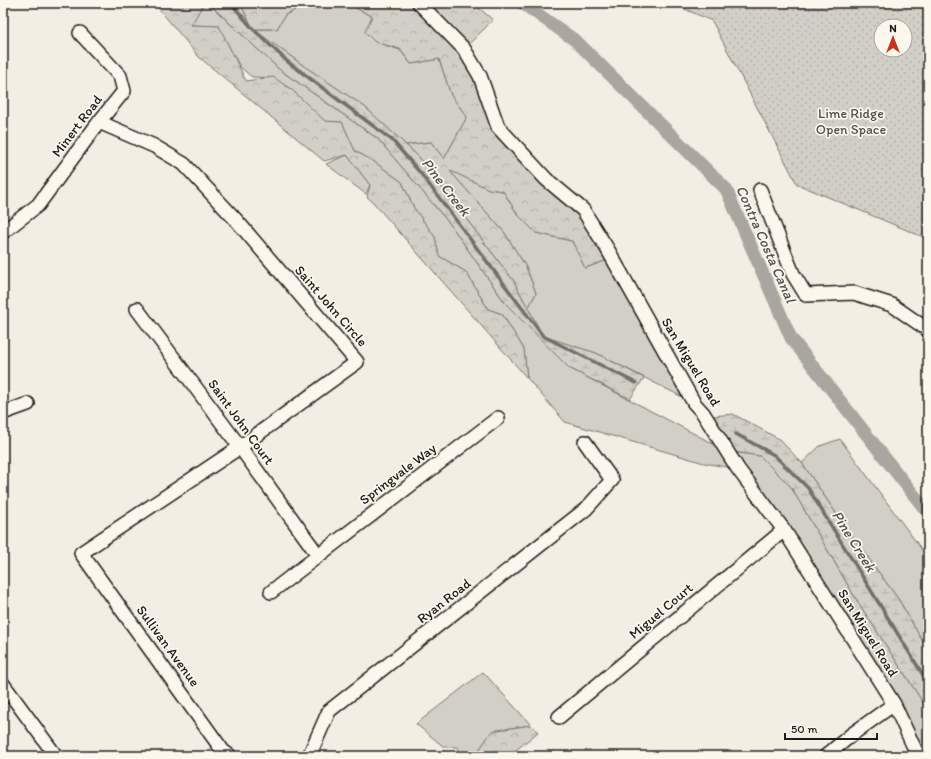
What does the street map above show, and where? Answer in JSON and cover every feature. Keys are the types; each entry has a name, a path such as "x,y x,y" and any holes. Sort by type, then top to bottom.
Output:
{"street":[{"name":"San Miguel Road","path":"419,3 464,49 480,76 498,127 546,179 583,210 608,250 694,403 703,413 738,469 784,530 894,704 918,756"},
{"name":"Minert Road","path":"3,232 38,205 99,122 124,91 120,76 80,33"},
{"name":"Saint John Circle","path":"81,553 240,447 358,362 237,221 184,164 154,146 99,122"},
{"path":"760,190 793,274 806,295 854,293 892,305 928,330"},
{"name":"Saint John Court","path":"137,309 318,555"},
{"path":"3,413 28,404"},
{"name":"Springvale Way","path":"271,592 498,418"},
{"name":"Ryan Road","path":"309,756 329,711 586,509 612,480 584,442"},
{"name":"Miguel Court","path":"559,717 784,530"},
{"name":"Sullivan Avenue","path":"81,553 223,752 230,756"},
{"path":"3,684 56,756"},
{"path":"826,756 852,734 894,704"}],"green space":[{"path":"154,3 204,3 191,25 219,26 246,81 273,77 292,90 325,121 342,122 355,151 373,161 402,182 414,208 435,237 439,256 466,272 488,309 502,314 524,349 527,378 367,197 370,185 347,155 324,161 199,57"},
{"path":"204,3 208,3 280,70 378,139 450,224 506,304 542,335 528,308 536,293 526,267 504,232 448,169 489,189 503,191 518,215 536,233 572,241 585,268 613,258 694,403 596,353 543,337 569,368 727,451 760,456 791,487 856,599 928,710 928,756 918,756 894,704 738,469 704,463 565,422 527,378 524,349 502,314 488,309 466,272 439,256 435,237 414,208 402,182 373,161 355,151 342,122 325,122 292,90 273,78 252,77 240,67 218,26 190,25"},
{"path":"208,3 240,3 253,29 304,66 365,107 418,156 513,280 543,336 596,353 644,378 630,399 569,368 506,304 450,224 378,139 280,70"},
{"path":"240,3 305,3 304,6 285,15 277,29 253,29"},
{"path":"305,3 346,3 372,16 375,42 400,50 411,64 439,59 451,95 467,117 444,159 431,142 406,145 365,107 304,66 253,29 277,29 285,15 304,6"},
{"path":"346,3 473,3 493,20 464,49 502,131 583,210 613,258 585,268 572,241 536,233 518,215 503,191 489,189 449,170 504,232 526,267 536,293 528,308 513,280 418,156 406,145 431,142 444,159 467,117 451,95 439,59 411,64 400,49 375,42 365,32 372,16"},
{"name":"Lime Ridge Open Space","path":"671,3 928,3 928,239 797,184 712,21"},
{"path":"347,155 370,185 366,194 326,164"},
{"path":"733,414 779,439 802,463 844,525 899,600 928,651 928,710 856,599 791,487 760,456 727,451 703,417"},
{"path":"840,439 928,558 928,651 899,600 844,525 802,463 820,446"},
{"path":"483,672 531,725 492,731 475,756 461,756 458,747 444,747 416,724"},
{"path":"531,725 538,732 509,756 475,756 492,731"}],"waterway":[{"name":"Pine Creek","path":"231,3 253,29 288,62 392,140 422,175 543,336 636,383"},
{"name":"Contra Costa Canal","path":"522,3 576,41 726,189 791,338 928,513"},
{"name":"Pine Creek","path":"736,434 774,455 808,488 928,683"}]}
